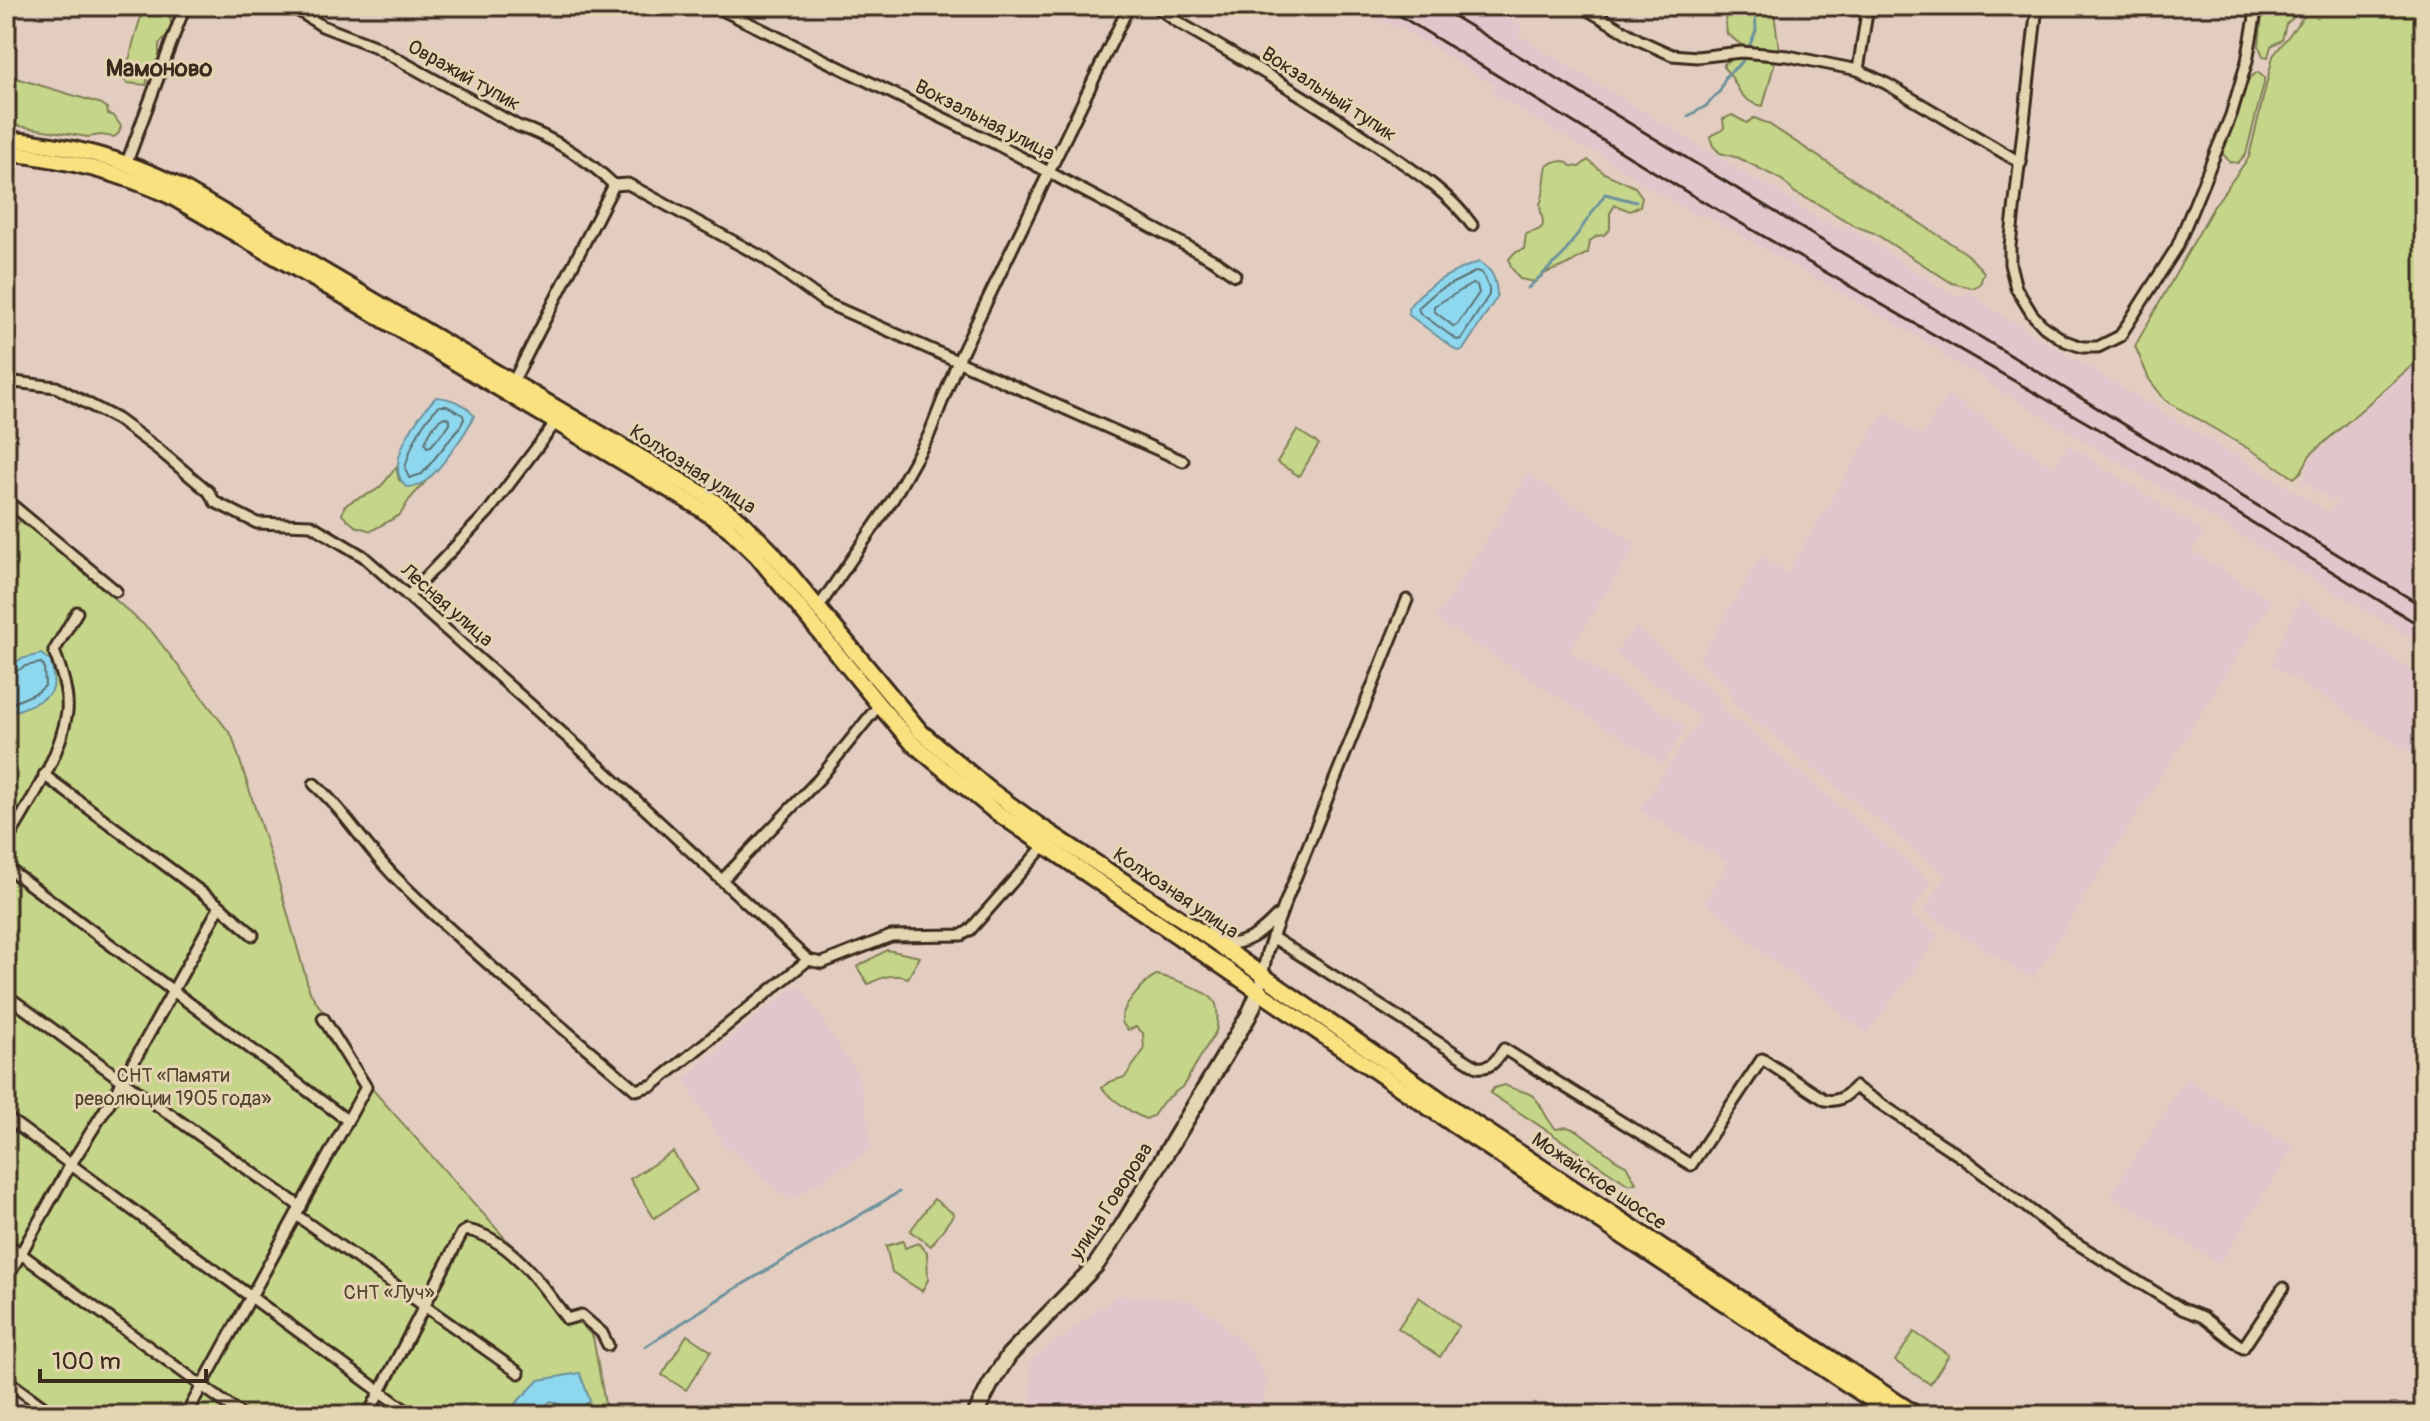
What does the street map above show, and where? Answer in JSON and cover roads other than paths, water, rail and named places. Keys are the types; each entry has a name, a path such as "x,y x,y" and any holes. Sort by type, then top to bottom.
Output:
{"main road":[{"name":"Колхозная улица","path":"6,139 73,148 127,162 177,185 674,475 740,520 771,551 906,716 956,764 1037,824 1263,976"},
{"name":"Колхозная улица","path":"6,153 41,156 100,168 159,191 342,295 698,507 745,543 912,743 947,774 1044,846 1259,992"},
{"name":"Можайское шоссе","path":"1263,976 1467,1118 1917,1415"},
{"name":"улица Говорова","path":"975,1415 1009,1355 1084,1278 1123,1225 1249,1015 1259,992"},
{"name":"Можайское шоссе","path":"1259,992 1460,1129 1894,1415"}],"street":[{"path":"127,162 185,6"},
{"name":"Овражий тупик","path":"291,6 322,26 374,46 518,126 532,130 597,168 614,185"},
{"name":"Вокзальная улица","path":"714,6 1048,171 1215,261 1235,275"},
{"path":"818,608 870,533 929,435 958,361 1129,6"},
{"name":"Вокзальный тупик","path":"1156,6 1176,21 1328,110 1435,185 1472,225"},
{"path":"1581,6 1660,50 1685,57 1741,52 1788,56 1858,70 2021,163"},
{"path":"1858,70 1868,6"},
{"path":"2037,6 2010,264 2016,288 2032,314 2044,327 2065,341 2082,347 2098,347 2120,336 2177,247 2231,115 2247,61 2257,6"},
{"path":"513,382 614,185 628,184 764,258 826,303 1183,461"},
{"name":"Лесная улица","path":"6,381 56,387 127,427 209,492 215,502 257,523 311,525 363,556 723,879 808,960"},
{"path":"409,595 488,512 556,422"},
{"path":"6,500 116,591"},
{"path":"1259,992 1272,937 1407,600"},
{"path":"6,843 58,745 67,710 63,675 54,651 77,612"},
{"path":"723,879 819,779 879,705"},
{"path":"44,775 220,906 253,935"},
{"path":"314,784 328,796 394,876 456,937 636,1090 653,1085 808,960 822,963 891,936 962,935 970,930 1044,846"},
{"path":"6,867 347,1120"},
{"path":"6,1280 71,1164 123,1081 220,906"},
{"path":"1216,944 1233,945 1250,940 1282,911"},
{"path":"1272,937 1477,1067 1486,1068 1493,1064 1504,1049 1691,1165 1762,1059 1825,1100 1835,1102 1855,1087 1963,1158 2060,1233 2182,1309 2203,1317 2243,1348 2283,1288"},
{"path":"6,995 424,1306 519,1373"},
{"path":"186,1415 366,1087 323,1018"},
{"path":"6,1117 412,1415"},
{"path":"368,1415 462,1233 467,1230 479,1232 505,1246 567,1319 581,1315 602,1333 608,1345"},
{"path":"6,1243 242,1415"},
{"path":"6,1380 54,1415"}],"water":[{"path":"1479,262 1493,276 1497,297 1463,350 1457,351 1409,315 1408,308 1440,280"},
{"path":"436,397 458,402 474,416 437,470 422,483 406,487 400,477 400,453 412,427"},
{"path":"41,654 51,661 54,682 51,692 6,715 6,669 21,659"},
{"path":"580,1373 590,1401 576,1411 551,1401 532,1415 504,1415 539,1380"}],"waterway":[{"path":"1688,116 1706,106 1720,91 1726,76 1742,62 1756,31 1755,6"},
{"path":"1528,288 1563,255 1605,194 1636,202"},
{"path":"645,1347 728,1293 899,1192"}],"railway":[{"path":"1384,6 1690,194 2136,451 2424,628"},
{"path":"1437,6 2424,607"}],"district":[{"name":"Мамоново","path":"159,68"}],"park label":[{"name":"СНТ «Памяти революции 1905 года»","path":"173,1086"},
{"name":"СНТ «Луч»","path":"389,1292"}]}
